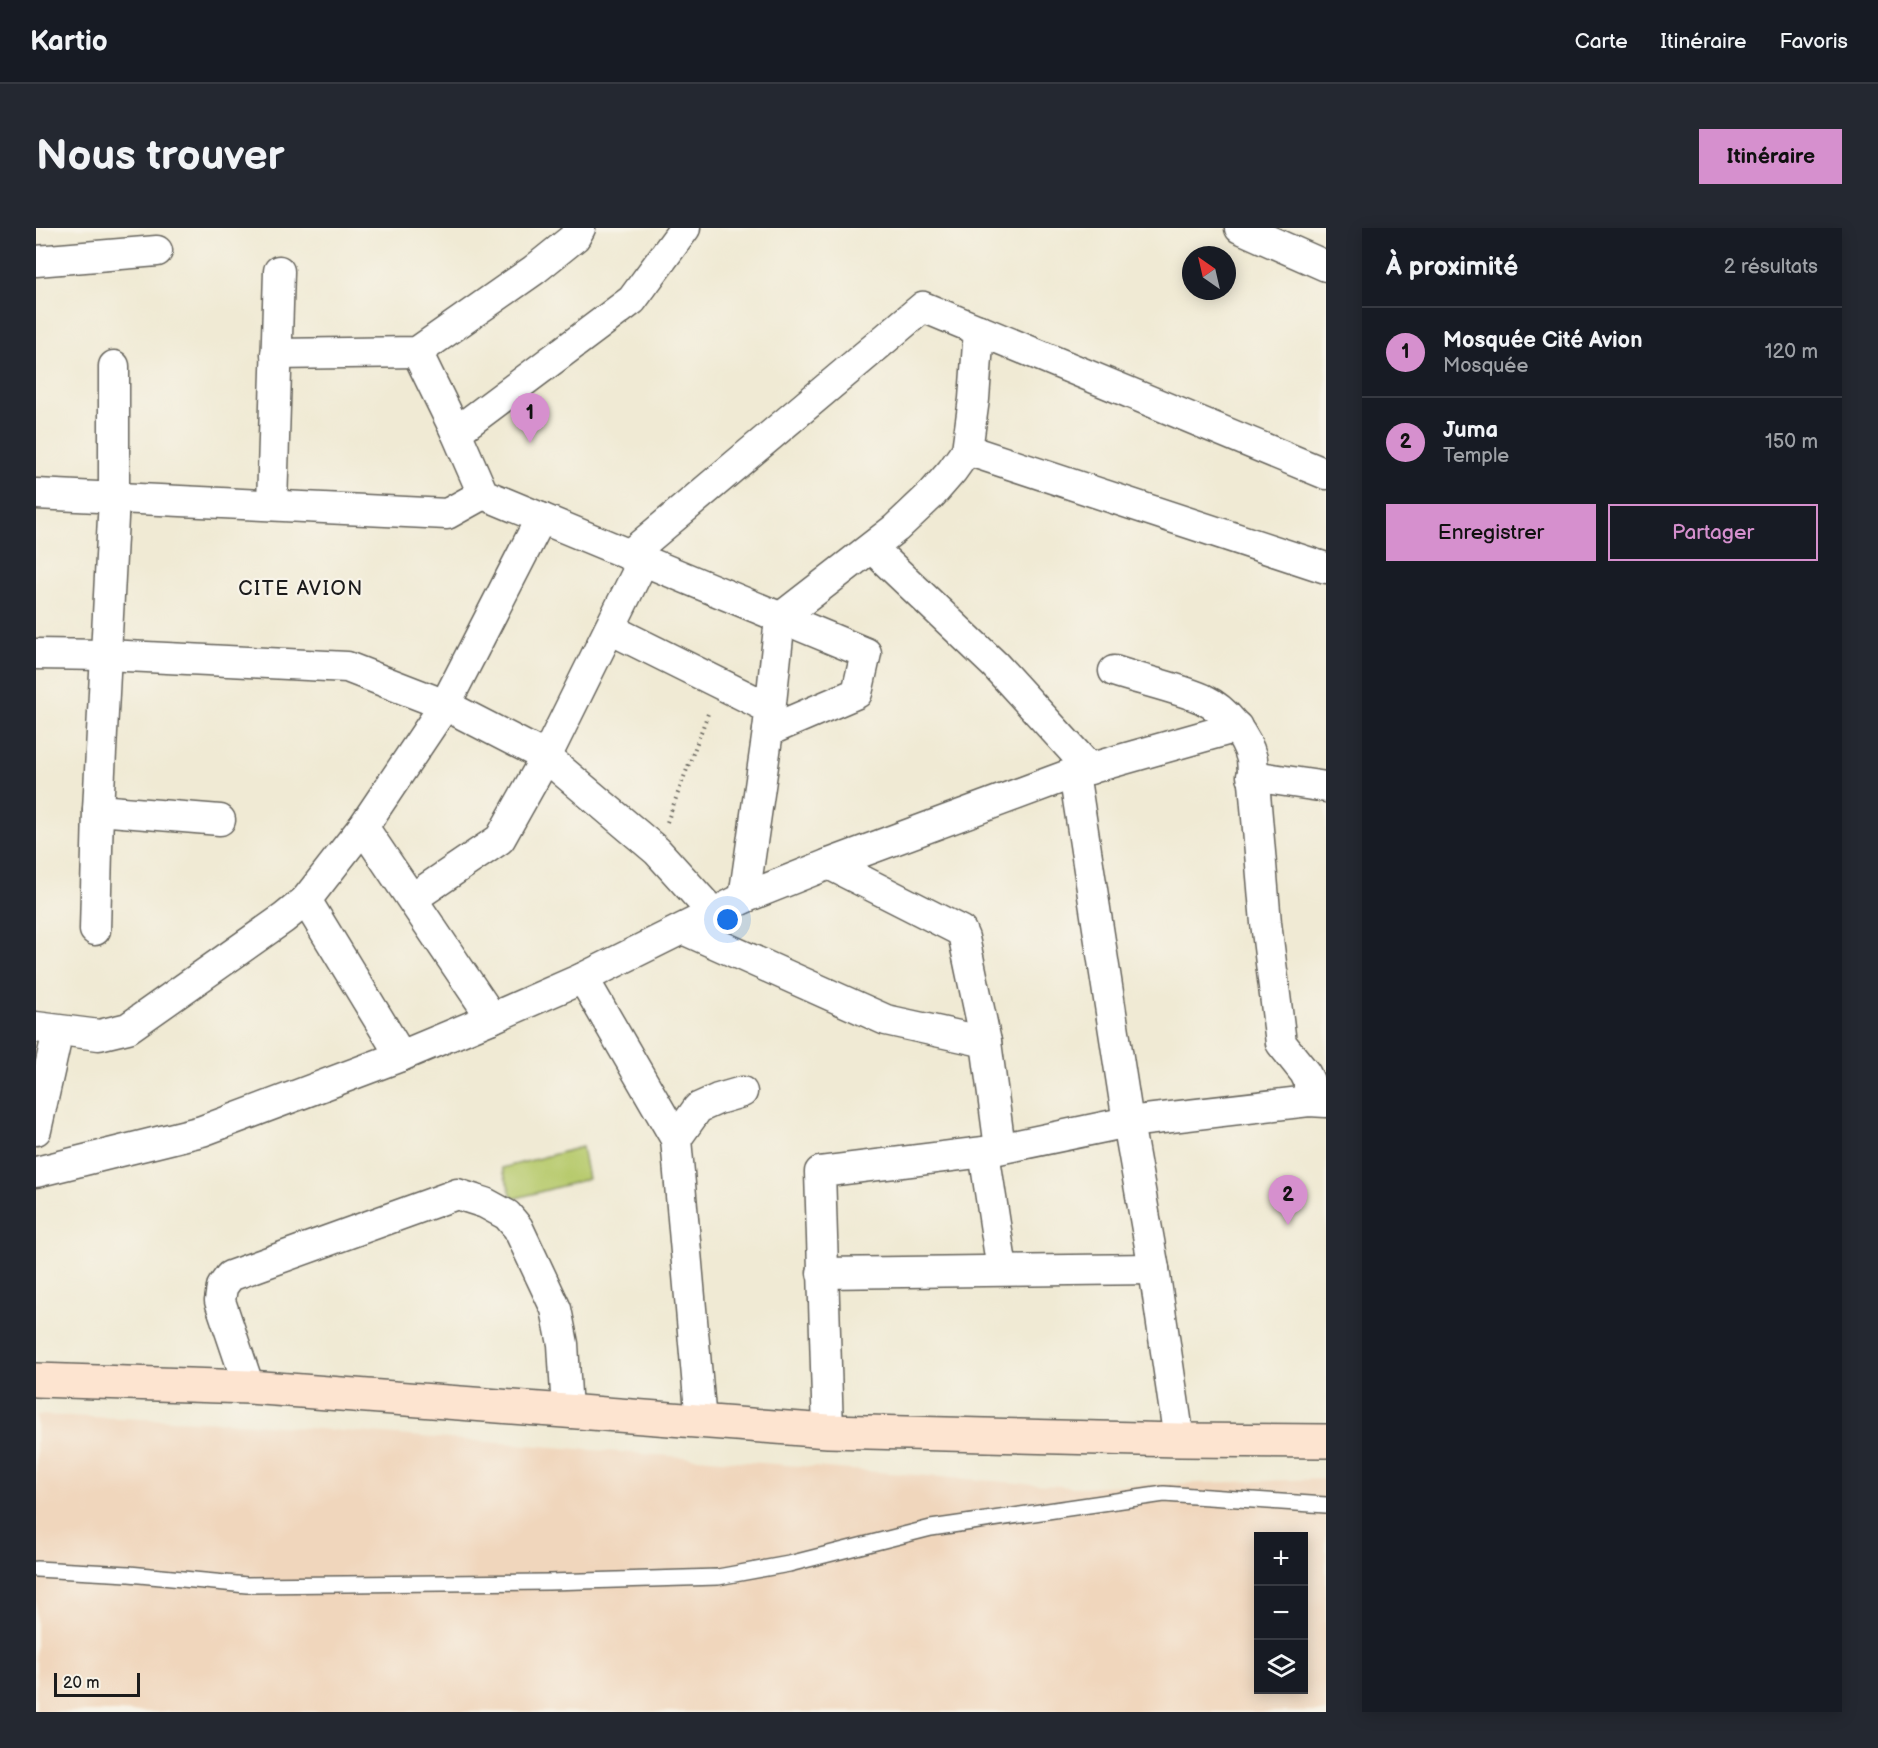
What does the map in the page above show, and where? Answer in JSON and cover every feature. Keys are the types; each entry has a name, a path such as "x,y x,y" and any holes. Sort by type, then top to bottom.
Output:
{"street":[{"path":"276,354 417,352 513,285 575,237 580,228"},
{"path":"456,432 632,300 685,228"},
{"path":"1240,228 1326,266"},
{"path":"36,261 157,251"},
{"path":"272,505 279,271"},
{"path":"413,898 500,839 546,757 610,629 636,558 923,307 1326,474"},
{"path":"744,898 769,719 780,618 872,548 932,494 967,450 974,399 979,330"},
{"path":"417,352 483,494 866,653 857,693 769,719"},
{"path":"95,930 98,810 114,498 114,366"},
{"path":"967,450 1326,568"},
{"path":"36,494 447,514 483,494"},
{"path":"36,1130 47,1029 99,1035 129,1028 306,900 363,827 445,705 542,518"},
{"path":"872,548 995,665 1082,771 1128,1122 1154,1269 1179,1440"},
{"path":"610,629 719,683 769,719"},
{"path":"36,654 106,655 347,668 445,705 546,757 657,851 714,914"},
{"path":"828,1431 820,1172 992,1150 1128,1122 1318,1101 1305,1073 1281,1043 1266,923 1249,746 1237,727 1204,700 1114,671"},
{"path":"36,1172 202,1131 401,1056 492,1018 583,978 744,898 829,864 1082,771 1237,727"},
{"path":"1252,776 1326,787"},
{"path":"98,810 220,820"},
{"path":"363,827 492,1018"},
{"path":"829,864 955,926 964,938 986,1042 1002,1270"},
{"path":"306,900 401,1056"},
{"path":"683,929 886,1020 986,1042"},
{"path":"583,978 676,1139 701,1422"},
{"path":"676,1139 698,1108 742,1092"},
{"path":"249,1387 220,1301 222,1287 230,1276 457,1194 485,1203 507,1215 518,1228 556,1308 563,1344 567,1412"},
{"path":"822,1273 1154,1269"},
{"path":"36,1380 249,1387 828,1431 1179,1440 1326,1441"}],"lane":[{"path":"36,1569 129,1574 247,1585 549,1582 718,1577 789,1563 931,1528 1164,1494 1326,1505"}],"path":[{"path":"657,851 719,683"}],"shaded area":[{"path":"36,1415 227,1422 1072,1487 1326,1479 1326,1712 36,1712"}],"green space":[{"path":"582,1147 588,1179 513,1199 502,1168"}],"place":[{"name":"Mosquée Cité Avion","path":"530,443"},
{"name":"Juma","path":"1288,1225"}],"district":[{"name":"CITE AVION","path":"301,589"}]}
